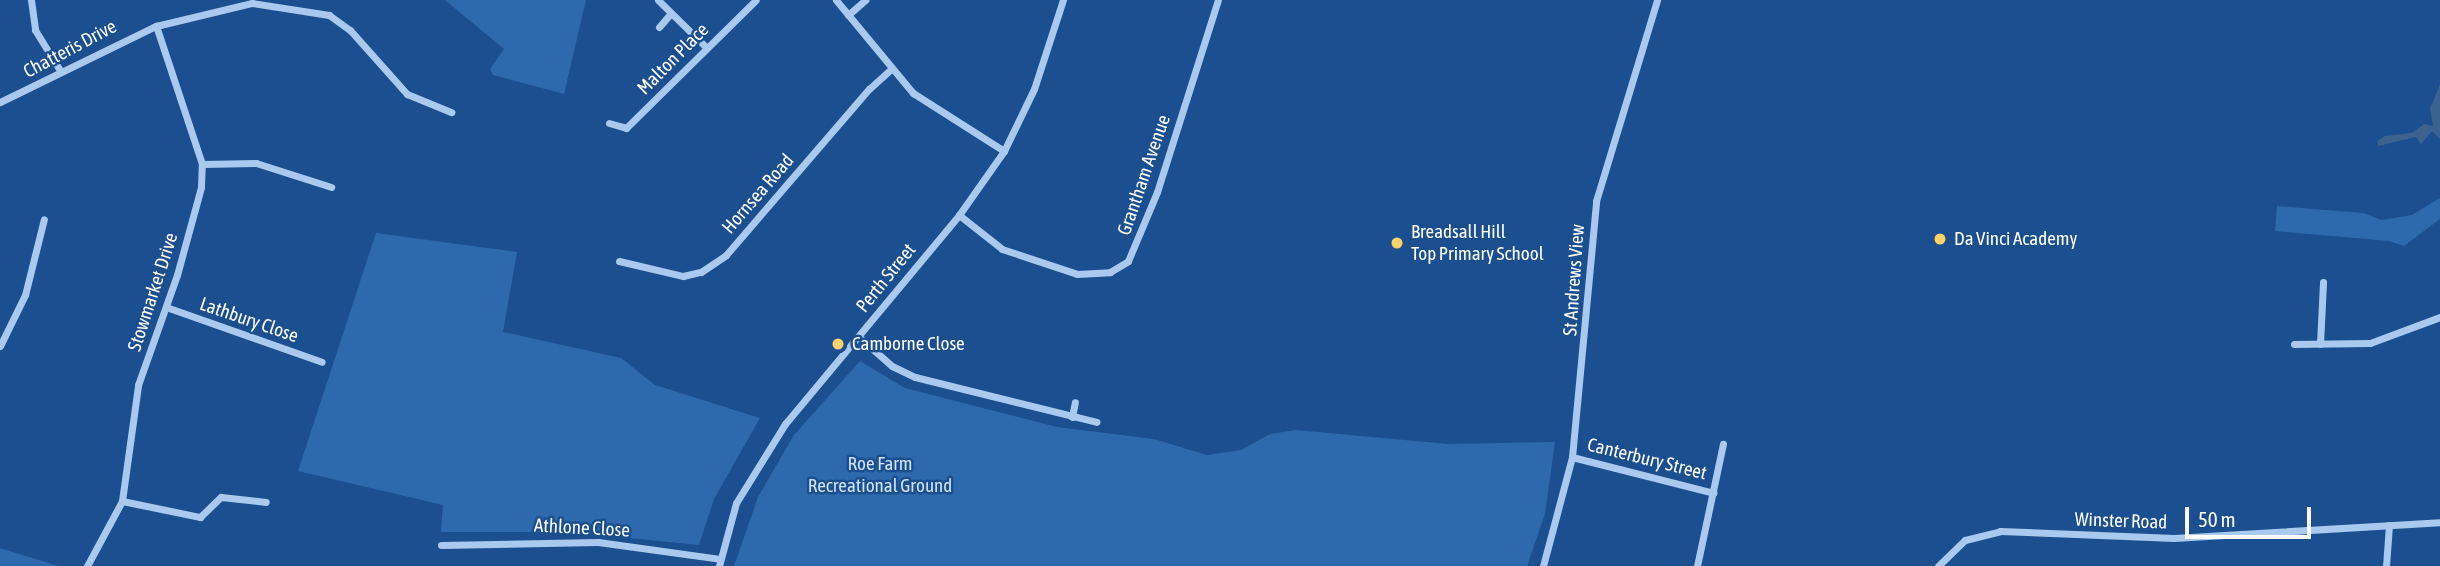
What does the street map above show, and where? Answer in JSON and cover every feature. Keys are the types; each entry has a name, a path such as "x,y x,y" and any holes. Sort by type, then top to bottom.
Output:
{"street":[{"path":"32,0 36,30 61,72"},
{"path":"658,0 706,47"},
{"name":"Malton Place","path":"609,123 626,128 756,0"},
{"path":"836,0 891,69 938,111 1003,151"},
{"path":"848,15 865,0"},
{"name":"Perth Street","path":"719,562 736,503 760,460 959,215 1003,151 1034,89 1063,0"},
{"name":"Grantham Avenue","path":"959,215 1002,249 1077,274 1110,272 1128,261 1157,192 1218,0"},
{"name":"St Andrews View","path":"1542,566 1572,457 1597,198 1657,0"},
{"name":"Chatteris Drive","path":"0,102 156,26 252,1 329,15 350,30 407,94 451,112"},
{"path":"659,27 671,13"},
{"name":"Stowmarket Drive","path":"87,566 122,501 133,404 197,205 201,164 156,26"},
{"name":"Hornsea Road","path":"619,261 683,276 701,272 726,255 869,89 891,69"},
{"path":"201,164 256,163 331,187"},
{"path":"0,346 25,295 44,219"},
{"path":"2320,344 2323,282"},
{"name":"Lathbury Close","path":"166,307 322,362"},
{"path":"2294,344 2370,343 2440,317"},
{"path":"859,337 892,366 915,377 1072,418 1097,422"},
{"path":"1072,418 1075,402"},
{"name":"Canterbury Street","path":"1697,566 1723,444"},
{"name":"Canterbury Street","path":"1572,457 1714,493"},
{"path":"122,501 200,517 221,497 266,502"},
{"name":"Winster Road","path":"1938,566 1965,540 2000,531 2175,538 2440,522"},
{"path":"2386,566 2389,525"},
{"name":"Athlone Close","path":"441,545 598,541 719,562"}],"green space":[{"path":"445,0 586,0 564,94 493,75 490,69 504,49"},
{"path":"2440,198 2440,219 2404,246 2389,241 2275,231 2277,206 2363,213 2382,220 2412,215"},
{"path":"376,233 517,252 503,332 621,358 655,385 760,418 714,499 699,545 570,532 441,532 443,505 298,471"},
{"name":"Roe Farm Recreational Ground","path":"860,361 905,388 1057,427 1154,439 1207,455 1241,450 1270,434 1296,430 1448,444 1555,442 1545,514 1527,566 734,566 758,497 794,435"},
{"path":"0,548 58,566 0,566"}],"shaded area":[{"path":"2440,84 2440,139 2432,131 2421,144 2416,137 2378,146 2377,141 2385,136 2412,133 2424,124 2433,126 2430,109"}],"place":[{"name":"Da Vinci Academy","path":"1940,239"},
{"name":"Breadsall Hill Top Primary School","path":"1397,243"},
{"name":"Camborne Close","path":"838,344"}]}
